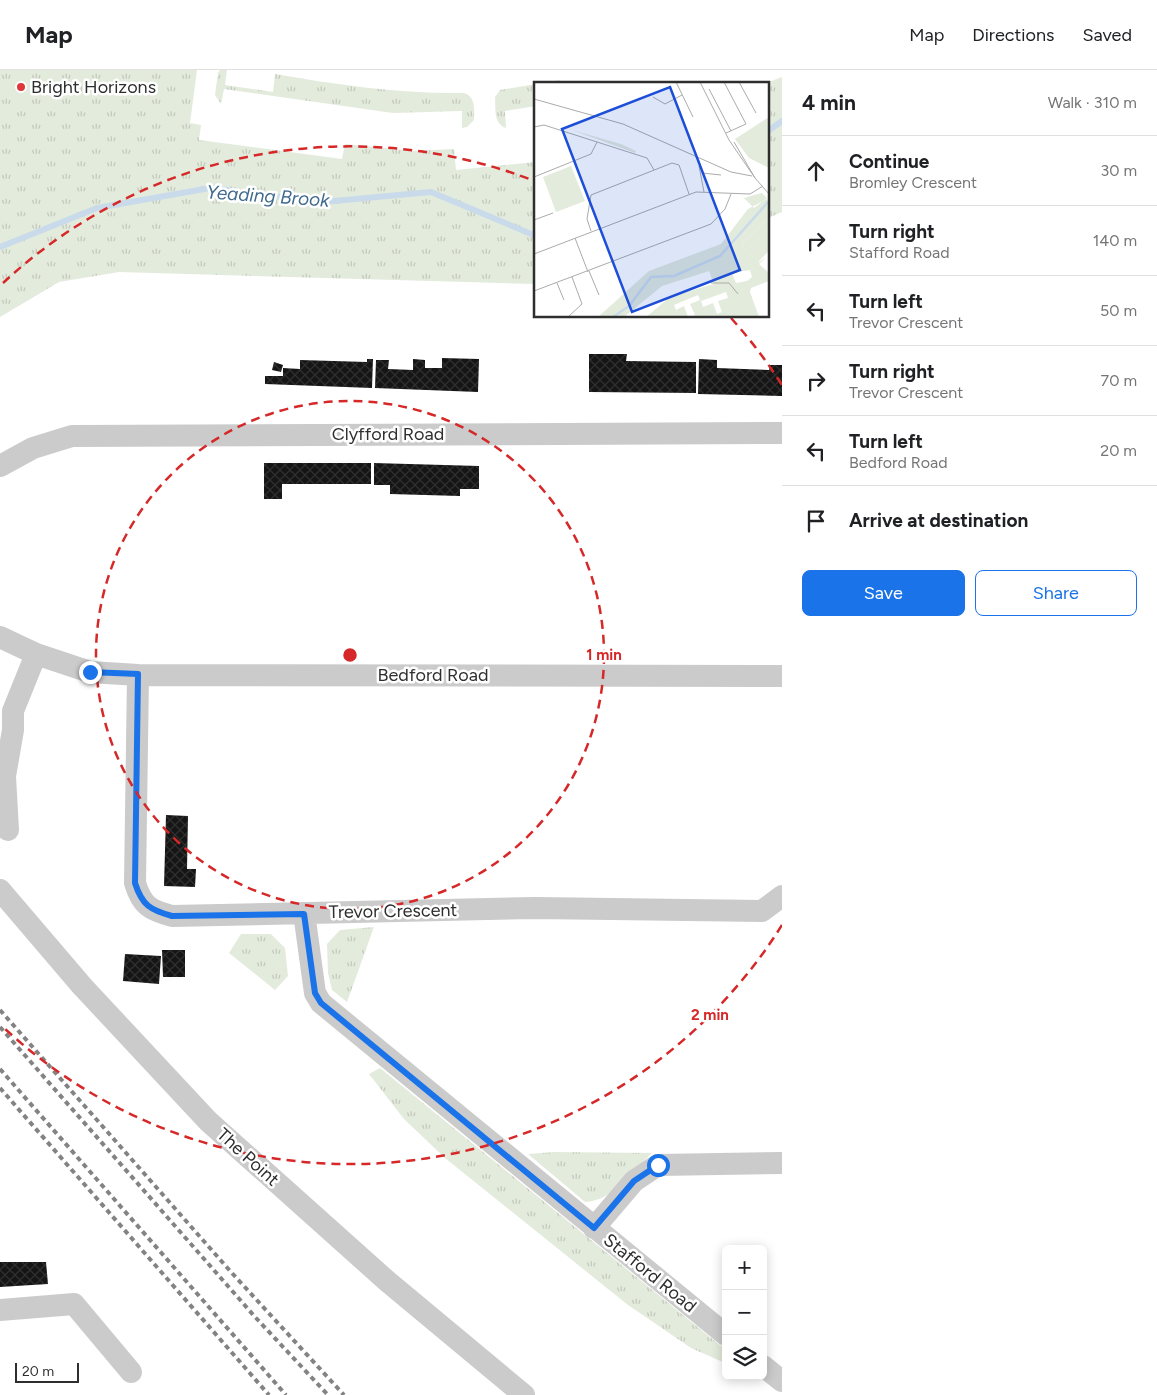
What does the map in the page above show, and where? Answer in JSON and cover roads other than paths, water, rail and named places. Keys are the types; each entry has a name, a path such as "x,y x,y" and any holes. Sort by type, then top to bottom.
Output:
{"street":[{"name":"Clyfford Road","path":"0,466 33,448 72,436 782,432"},
{"name":"Bedford Road","path":"0,638 36,654 90,672 138,674 782,676"},
{"path":"8,830 2,775 13,730 13,711 36,654"},
{"name":"Trevor Crescent","path":"138,674 135,883 140,899 154,911 172,916 536,908 762,911 782,896"},
{"name":"The Point","path":"0,890 82,986 208,1121 387,1281 524,1395"},
{"name":"Stafford Road","path":"304,914 315,993 321,1003 722,1332"},
{"path":"594,1228 634,1181 658,1165 782,1163"},
{"path":"0,1310 74,1304 131,1372"},
{"path":"767,1369 782,1381"}],"waterway":[{"name":"Yeading Brook","path":"770,130 782,121"},
{"name":"Yeading Brook","path":"0,247 97,208 210,188 323,202 431,192 534,235"}],"railway":[{"path":"0,1010 231,1272 344,1395"},
{"path":"0,1027 256,1318 328,1395"},
{"path":"0,1069 286,1395"},
{"path":"0,1088 269,1395"}],"place":[{"name":"Bright Horizons","path":"21,87"}]}
